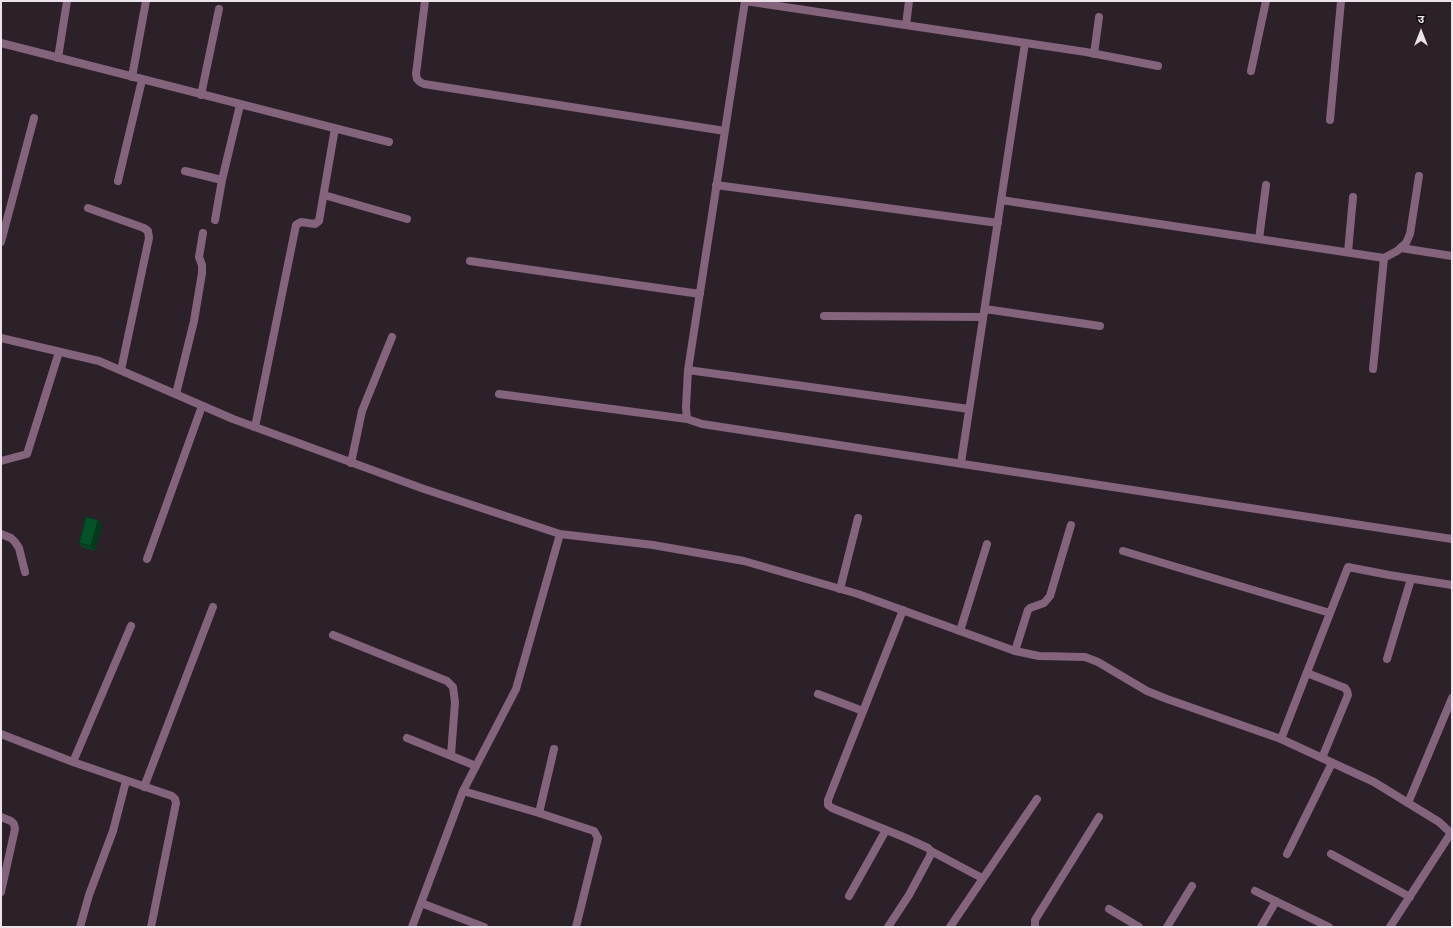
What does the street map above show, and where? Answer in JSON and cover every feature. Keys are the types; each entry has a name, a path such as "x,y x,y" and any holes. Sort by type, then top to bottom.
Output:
{"street":[{"path":"58,58 67,1"},
{"path":"132,77 146,1"},
{"path":"425,1 416,74 417,79 420,82 725,131"},
{"path":"687,418 686,407 688,370 744,1 1025,43 1158,66"},
{"path":"906,25 909,1"},
{"path":"1251,71 1266,1"},
{"path":"1330,120 1341,1"},
{"path":"202,95 219,9"},
{"path":"1094,54 1099,17"},
{"path":"1,43 389,142"},
{"path":"961,463 1025,43"},
{"path":"118,181 142,80"},
{"path":"215,220 222,180 240,104"},
{"path":"1,242 34,118"},
{"path":"255,427 296,225 301,222 318,223 335,128"},
{"path":"185,171 222,180"},
{"path":"1001,200 1384,258 1401,248 1406,243 1410,234 1419,176"},
{"path":"716,185 998,223"},
{"path":"1259,239 1266,186"},
{"path":"324,195 407,219"},
{"path":"1348,252 1353,197"},
{"path":"88,208 144,228 148,231 149,238 121,370"},
{"path":"176,394 194,321 200,287 202,269 199,257 203,233"},
{"path":"1401,248 1452,256"},
{"path":"1373,369 1384,258"},
{"path":"470,261 700,294"},
{"path":"824,316 984,313 1100,326"},
{"path":"351,463 362,411 392,337"},
{"path":"1,338 99,361 202,406 255,427 424,489 560,534 653,545 744,562 840,589 903,610 1015,651 1039,656 1085,657 1098,662 1148,691 1167,699 1281,739 1374,782 1439,822 1452,834 1390,927"},
{"path":"1,461 27,454 59,352"},
{"path":"688,370 969,409"},
{"path":"499,394 687,418 702,424 1452,539"},
{"path":"147,559 202,406"},
{"path":"840,589 858,518"},
{"path":"1015,651 1028,610 1044,603 1050,596 1072,526"},
{"path":"1,534 11,538 19,548 25,572"},
{"path":"412,927 463,792 516,689 560,534"},
{"path":"960,631 987,544"},
{"path":"1123,551 1330,613"},
{"path":"1281,739 1348,567 1452,585"},
{"path":"1386,659 1411,579"},
{"path":"144,787 213,607"},
{"path":"903,610 828,800 828,805 928,848 982,878"},
{"path":"73,762 131,626"},
{"path":"333,635 447,681 453,687 455,702 451,756"},
{"path":"1307,673 1345,688 1348,695 1322,758"},
{"path":"818,694 863,711"},
{"path":"1408,803 1452,698"},
{"path":"1,734 73,762 172,796 175,799 176,804 151,927"},
{"path":"407,738 476,766"},
{"path":"539,813 554,749"},
{"path":"1287,854 1332,763"},
{"path":"80,927 89,895 112,831 126,781"},
{"path":"463,792 539,813 594,831 597,834 598,838 576,927"},
{"path":"950,927 1037,799"},
{"path":"1,817 11,821 14,824 15,829 1,892"},
{"path":"1035,927 1035,920 1099,817"},
{"path":"848,896 886,830"},
{"path":"888,927 920,876 931,851"},
{"path":"1331,854 1410,897"},
{"path":"1167,927 1192,886"},
{"path":"1255,891 1330,927"},
{"path":"1261,927 1276,902"},
{"path":"421,903 484,927"},
{"path":"1108,909 1136,926"}],"building":[{"path":"86,517 98,520 91,546 79,543"}]}
